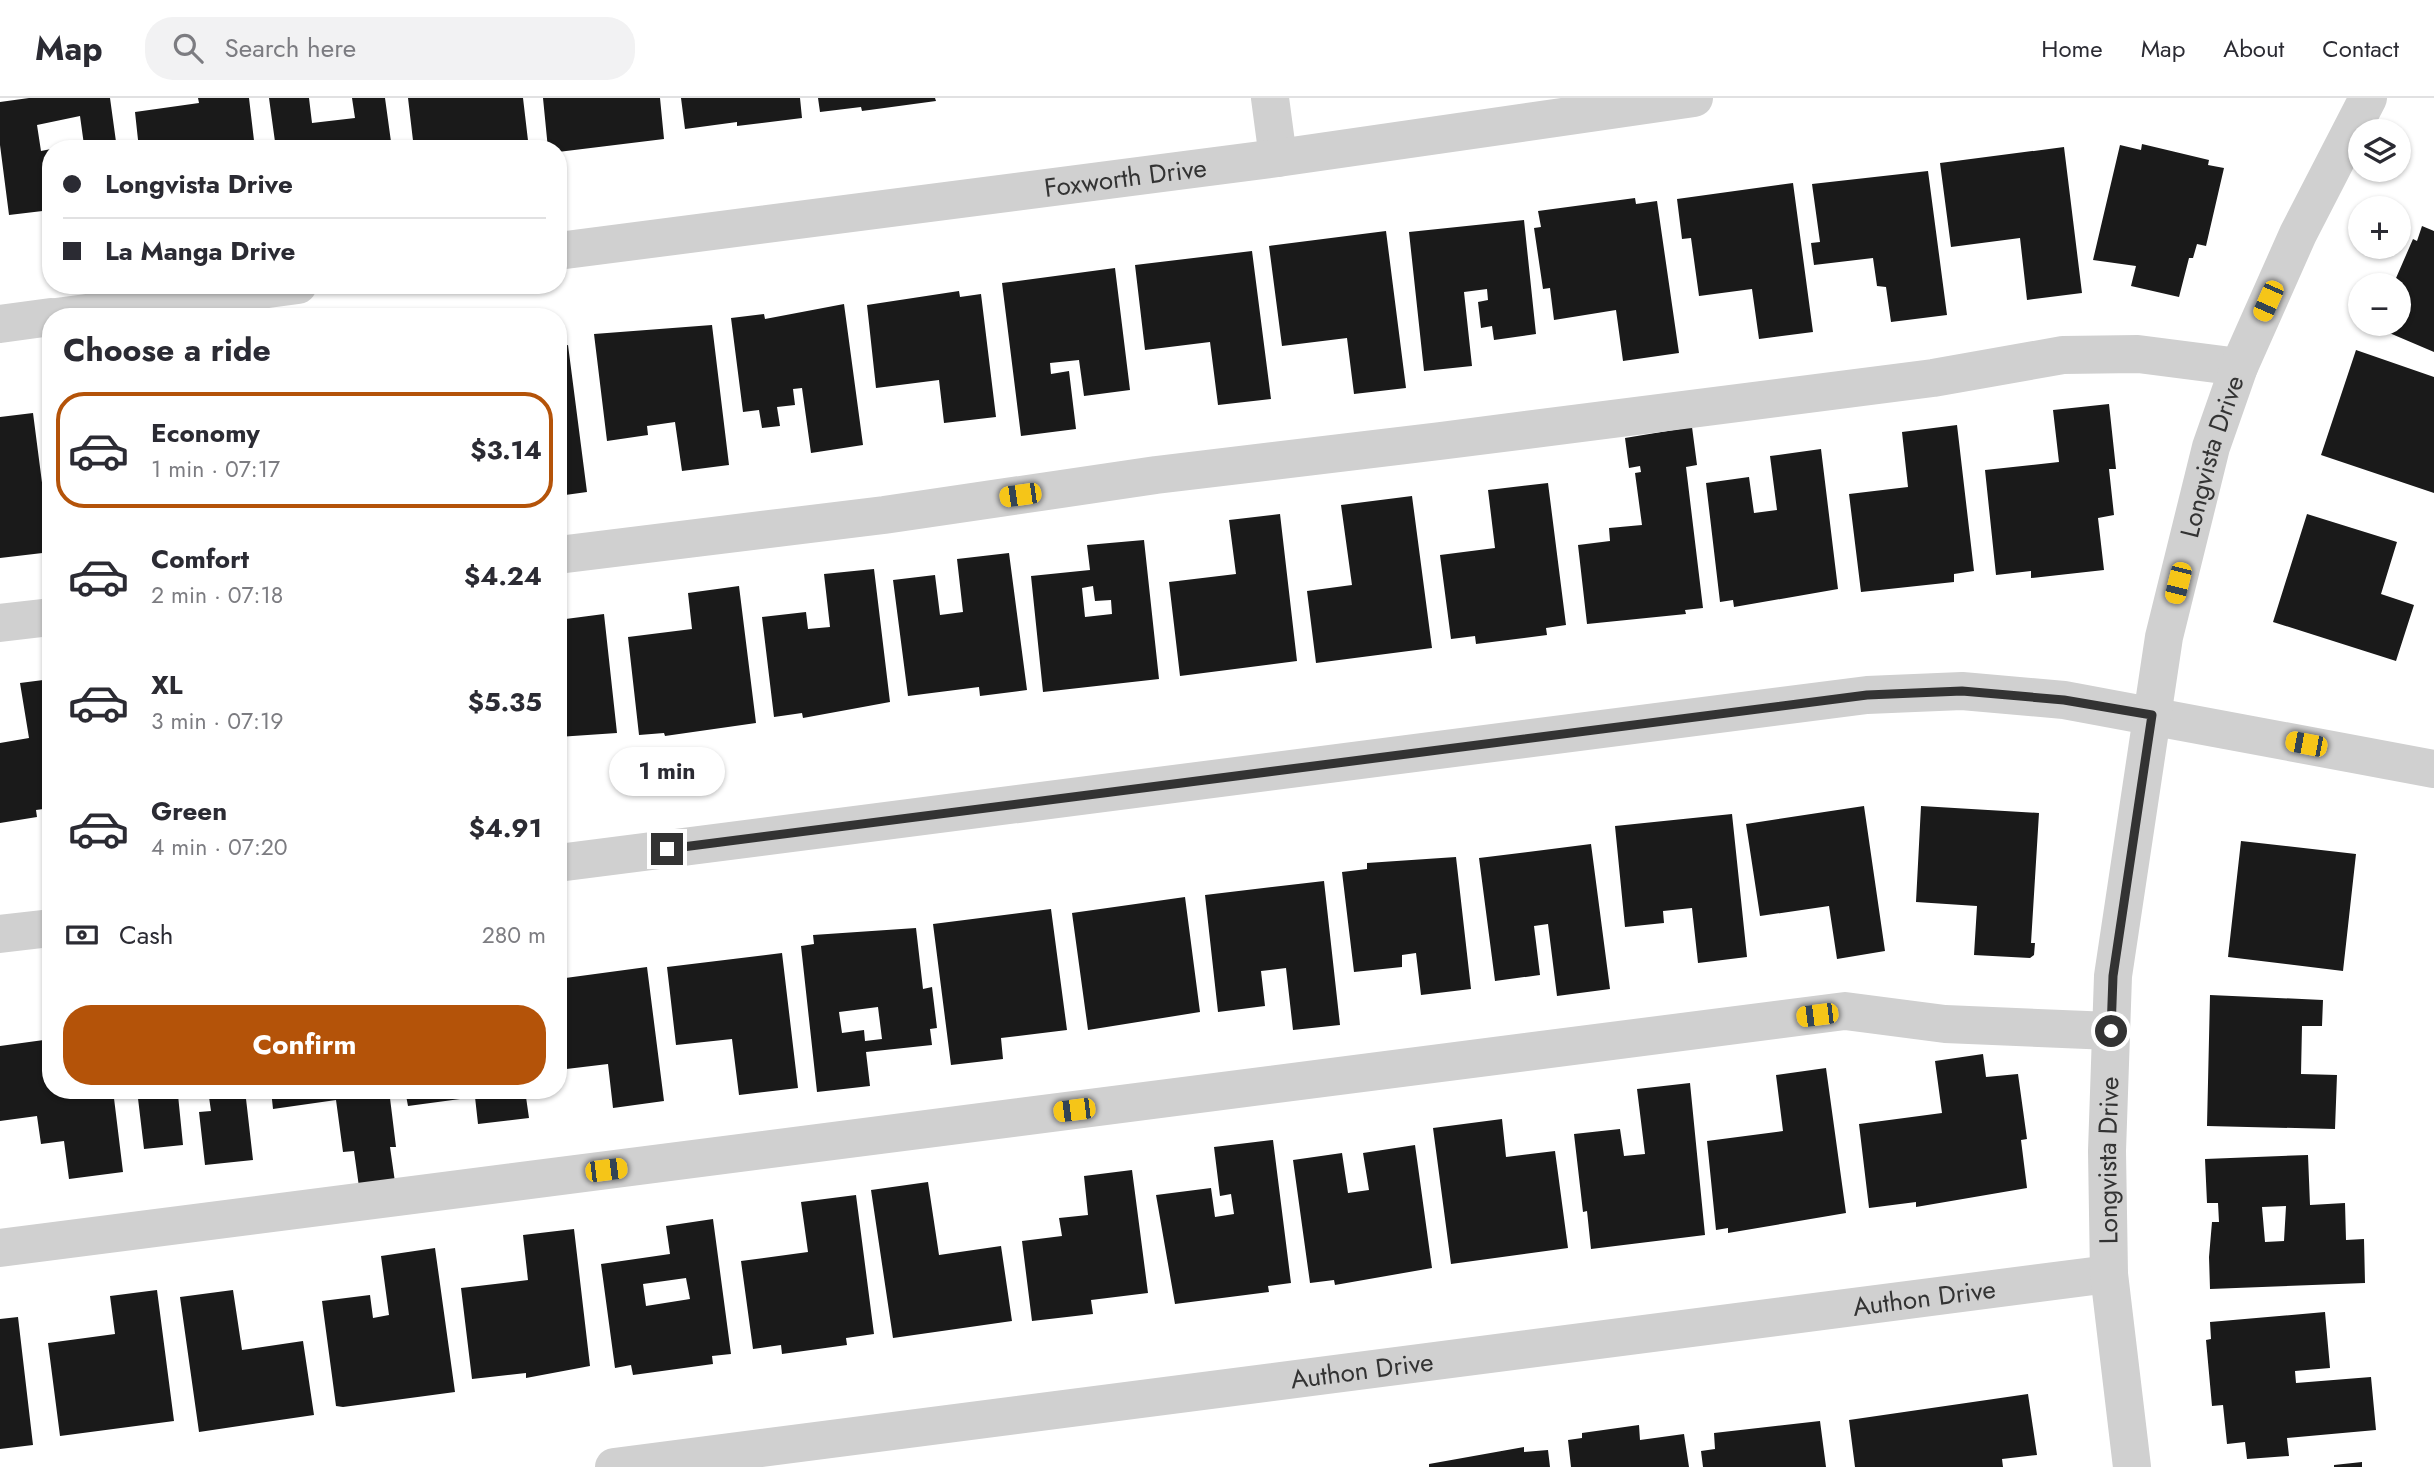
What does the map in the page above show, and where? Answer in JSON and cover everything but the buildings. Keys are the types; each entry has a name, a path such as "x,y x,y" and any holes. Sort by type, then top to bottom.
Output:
{"street":[{"path":"1270,98 1278,158"},
{"name":"Foxworth Drive","path":"567,250 1278,158 1693,98"},
{"name":"Longvista Drive","path":"2132,1467 2109,1274 2107,1151 2113,976 2164,637 2211,447 2239,367 2298,234 2368,98"},
{"path":"124,308 230,294"},
{"path":"0,324 42,318"},
{"path":"567,554 884,515 1170,473 1934,378 2063,355 2138,354 2239,367"},
{"path":"0,624 42,618"},
{"path":"567,862 1867,695 1962,691 2064,700 2434,769"},
{"path":"0,934 42,929"},
{"path":"0,1248 1845,1011 1945,1024 2111,1031"},
{"name":"Authon Drive","path":"614,1467 2109,1274"}],"route":[{"path":"667,849 1867,695 1962,691 2064,700 2152,715 2113,976 2111,1031"}]}
